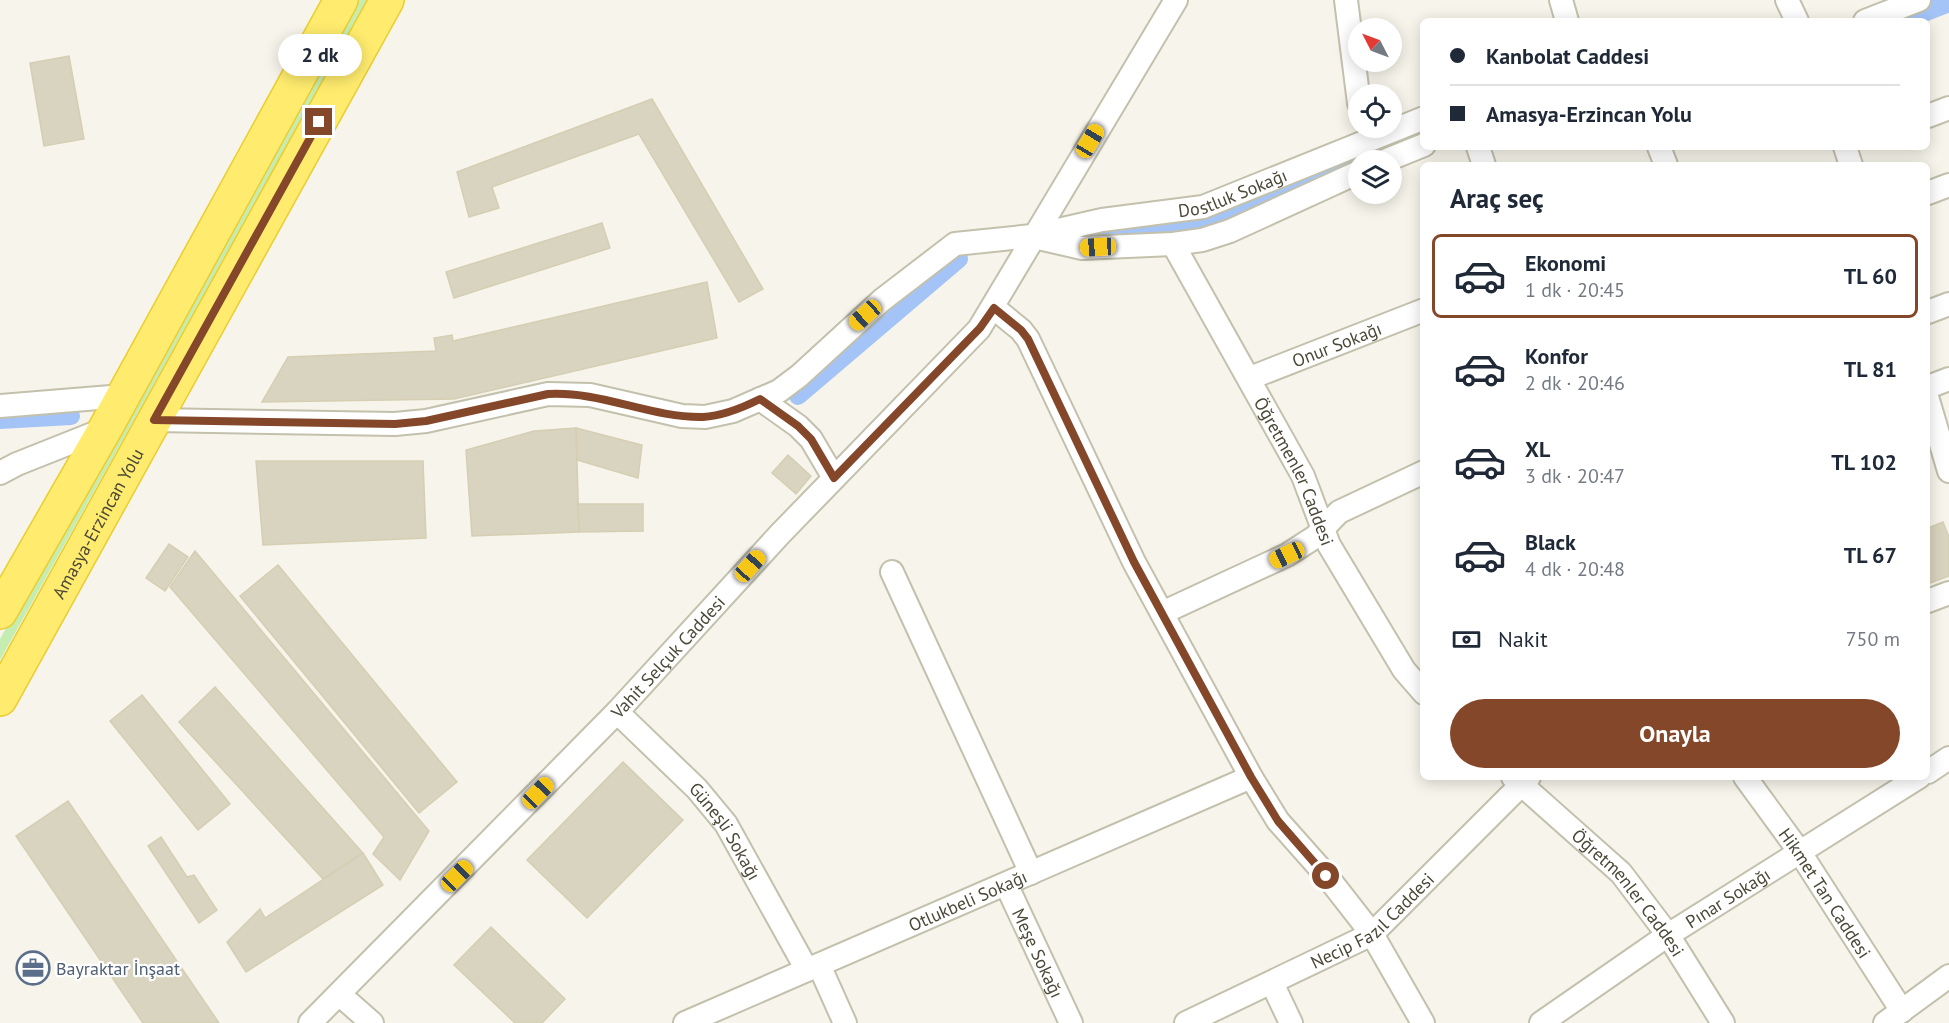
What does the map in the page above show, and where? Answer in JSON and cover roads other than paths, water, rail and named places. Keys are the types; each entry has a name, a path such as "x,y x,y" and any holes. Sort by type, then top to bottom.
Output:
{"highway":[{"path":"0,612 105,429 341,0"},
{"name":"Amasya-Erzincan Yolu","path":"0,699 387,0"}],"street":[{"path":"1346,0 1357,84"},
{"path":"1561,0 1566,18"},
{"path":"1787,0 1796,18"},
{"path":"1873,18 1918,0"},
{"name":"Vahit Selçuk Caddesi","path":"310,1023 617,712 834,478 980,328 994,308 1032,236 1170,3"},
{"path":"1930,115 1949,108"},
{"name":"Dostluk Sokağı","path":"1402,124 1420,119"},
{"name":"Dostluk Sokağı","path":"154,420 395,424 426,421 548,394 568,393 590,395 682,416 705,417 733,411 779,391 799,376 882,300 955,244 1032,236 1102,220 1203,207 1359,138"},
{"path":"1402,154 1420,147"},
{"name":"Dostluk Sokağı","path":"1032,236 1082,248 1173,244 1230,231 1348,177"},
{"path":"1930,192 1949,185"},
{"name":"Öğretmenler Caddesi","path":"1173,244 1303,476 1329,544 1392,651 1420,688"},
{"path":"1930,311 1949,304"},
{"path":"994,308 1021,330 1028,339 1109,512 1251,777 1278,821 1372,934 1423,1023"},
{"name":"Onur Sokağı","path":"1250,378 1420,312"},
{"path":"1930,386 1949,379"},
{"path":"0,406 123,396"},
{"path":"760,399 798,426 811,439 834,478"},
{"path":"1931,423 1949,471"},
{"path":"0,473 105,429"},
{"path":"1162,613 1287,555 1309,541 1332,518 1348,507 1420,474"},
{"path":"892,572 1031,873"},
{"path":"1930,600 1949,592"},
{"name":"Güneşli Sokağı","path":"617,712 697,789 719,815 845,1023"},
{"path":"1930,771 1949,758"},
{"name":"Otlukbeli Sokağı","path":"685,1023 1251,777"},
{"name":"Öğretmenler Caddesi","path":"1521,780 1622,873 1668,935 1723,1023"},
{"name":"Necip Fazıl Caddesi","path":"1186,1023 1214,1018 1272,983 1372,934 1521,780"},
{"name":"Hikmet Tan Caddesi","path":"1747,780 1799,851 1893,1017"},
{"name":"Pınar Sokağı","path":"1541,1023 1668,935 1914,780"},
{"name":"Meşe Sokağı","path":"1006,884 1071,1023"},
{"path":"1893,1017 1949,975"},
{"path":"1272,983 1291,1023"},
{"path":"339,994 372,1023"}],"waterway":[{"path":"1911,18 1949,3"},
{"path":"1094,233 1201,221 1420,132"},
{"path":"798,396 959,259"},
{"path":"0,420 71,416"}],"place":[{"name":"Bayraktar İnşaat","path":"33,968"}]}
